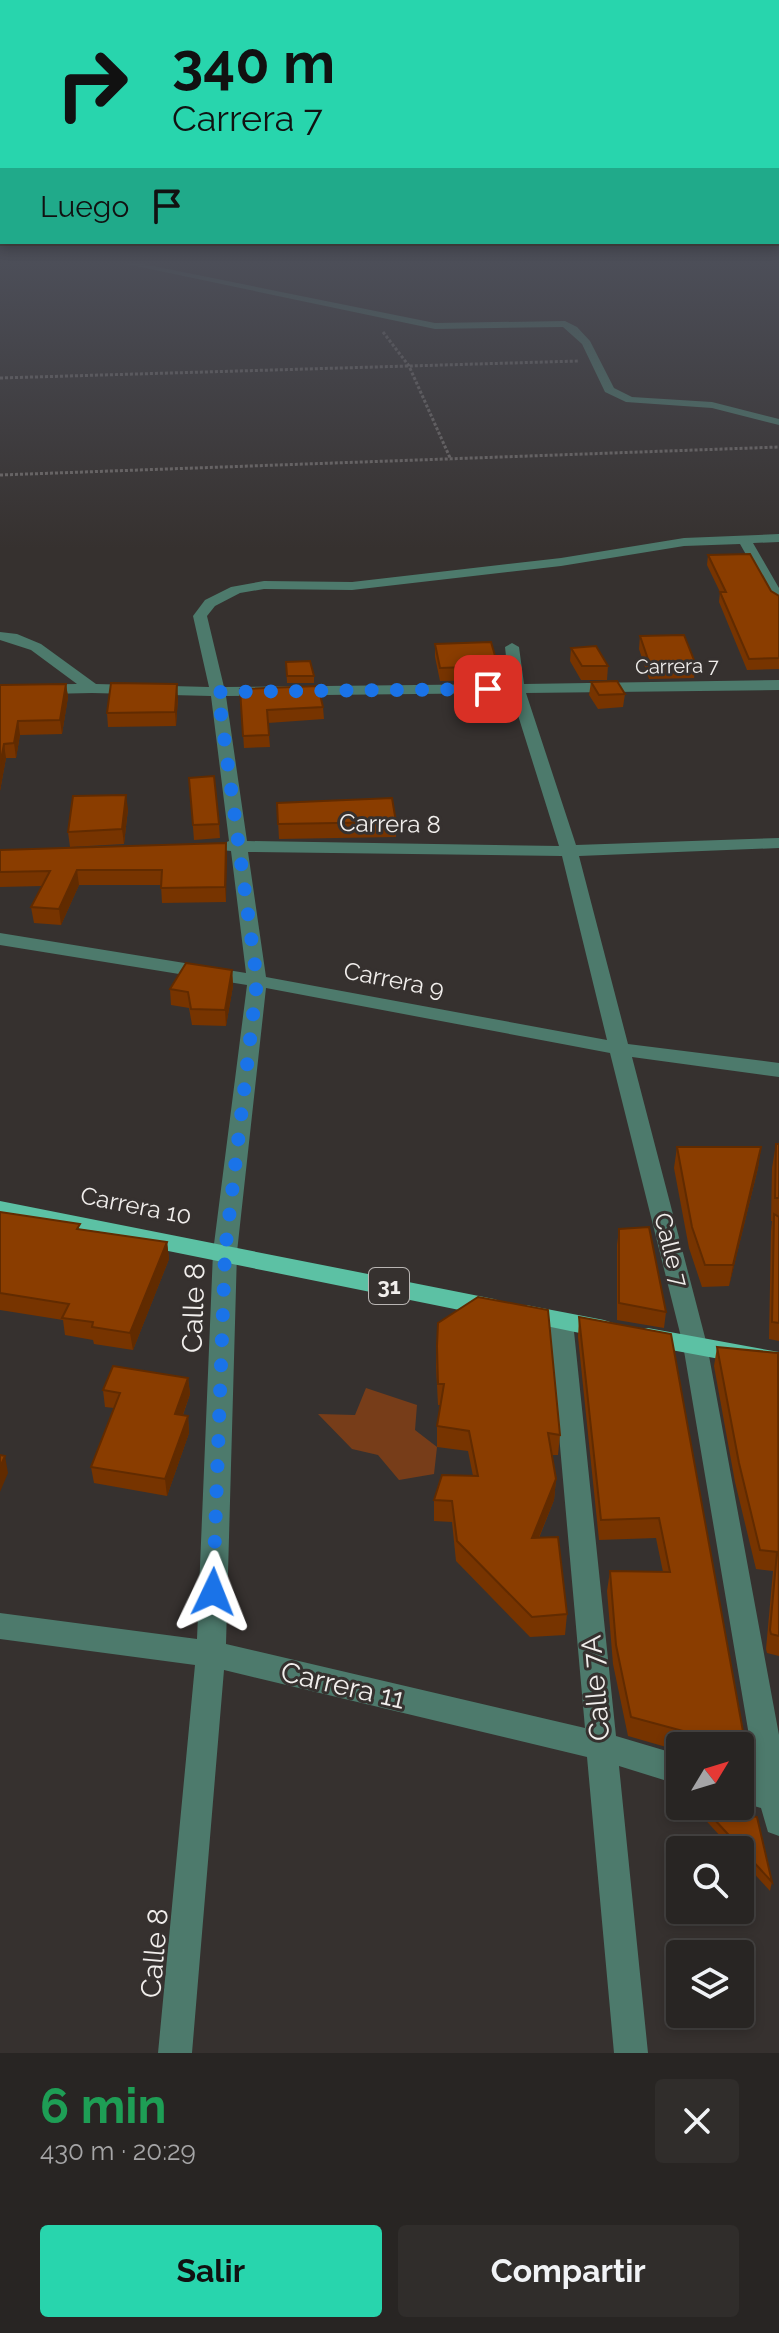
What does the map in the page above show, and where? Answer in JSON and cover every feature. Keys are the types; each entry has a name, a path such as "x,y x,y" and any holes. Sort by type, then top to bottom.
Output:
{"main road":[{"name":"Carrera 10","path":"0,1209 561,1322 779,1361"}],"street":[{"path":"593,357 609,390 630,400 712,405 779,422"},
{"path":"779,538 744,539 779,600"},
{"name":"Calle 8","path":"175,2053 211,1654 225,1252 257,981 218,692 200,616 210,603 236,590 264,585 366,584 561,562 684,542 744,539"},
{"path":"759,565 779,563"},
{"path":"0,636 9,636 48,655 92,688"},
{"name":"Calle 7","path":"512,647 517,688 569,851 695,1345 777,1806"},
{"name":"Carrera 7","path":"0,690 92,688 218,692 779,685"},
{"name":"Carrera 8","path":"210,847 569,851 779,843"},
{"name":"Carrera 9","path":"0,939 257,981 621,1049 779,1070"},
{"name":"Calle 7A","path":"561,1322 631,2053"},
{"name":"Carrera 11","path":"0,1626 211,1654 600,1746 666,1766"},
{"path":"754,1794 777,1806"}],"path":[{"path":"402,357 451,460"},
{"path":"0,378 596,361"},
{"path":"0,475 779,447"}],"shaded area":[{"path":"366,1388 417,1405 415,1430 437,1447 434,1474 399,1480 378,1455 352,1449 318,1414 355,1415"}],"building":[{"path":"750,554 771,591 779,596 779,658 749,659 720,592 726,592 708,555"},
{"path":"684,635 696,665 650,665 640,636"},
{"path":"491,642 498,666 440,668 435,644"},
{"path":"596,646 608,666 582,666 571,648"},
{"path":"310,661 314,676 287,676 286,662"},
{"path":"617,681 625,694 599,695 591,682"},
{"path":"111,683 177,684 175,712 107,713"},
{"path":"66,684 60,720 18,721 14,743 4,744 0,765 0,685"},
{"path":"318,686 323,707 267,710 269,735 243,736 240,689"},
{"path":"214,776 219,824 193,825 189,778"},
{"path":"126,795 122,829 68,832 73,796"},
{"path":"392,798 396,822 278,824 277,803"},
{"path":"226,843 225,887 161,888 162,870 77,870 59,909 31,907 50,871 0,872 0,850"},
{"path":"186,963 232,970 225,1010 191,1009 188,992 170,989"},
{"path":"776,1144 779,1144 779,1198 775,1198"},
{"path":"677,1147 761,1147 733,1265 705,1265 692,1227"},
{"path":"0,1212 80,1224 77,1229 167,1242 130,1333 92,1327 93,1322 62,1318 69,1304 0,1293"},
{"path":"774,1214 779,1217 779,1323 772,1322"},
{"path":"649,1227 666,1312 619,1303 619,1229"},
{"path":"478,1297 548,1310 560,1435 548,1433 556,1479 532,1538 558,1537 567,1614 532,1617 457,1541 452,1501 434,1500 442,1475 478,1476 469,1431 437,1426 444,1384 438,1384 437,1346 438,1323"},
{"path":"579,1317 671,1334 743,1732 687,1732 631,1717 616,1645 610,1571 670,1572 659,1518 601,1520"},
{"path":"717,1347 778,1353 779,1636 771,1634 770,1630 777,1552 760,1550 739,1463"},
{"path":"113,1366 188,1378 175,1414 188,1416 165,1479 91,1467 120,1393 103,1390"},
{"path":"754,1816 757,1817 772,1882 754,1862 754,1836 730,1836 715,1820 754,1820"}],"route":[{"path":"213,1592 225,1252 257,981 218,692 488,689"}]}
